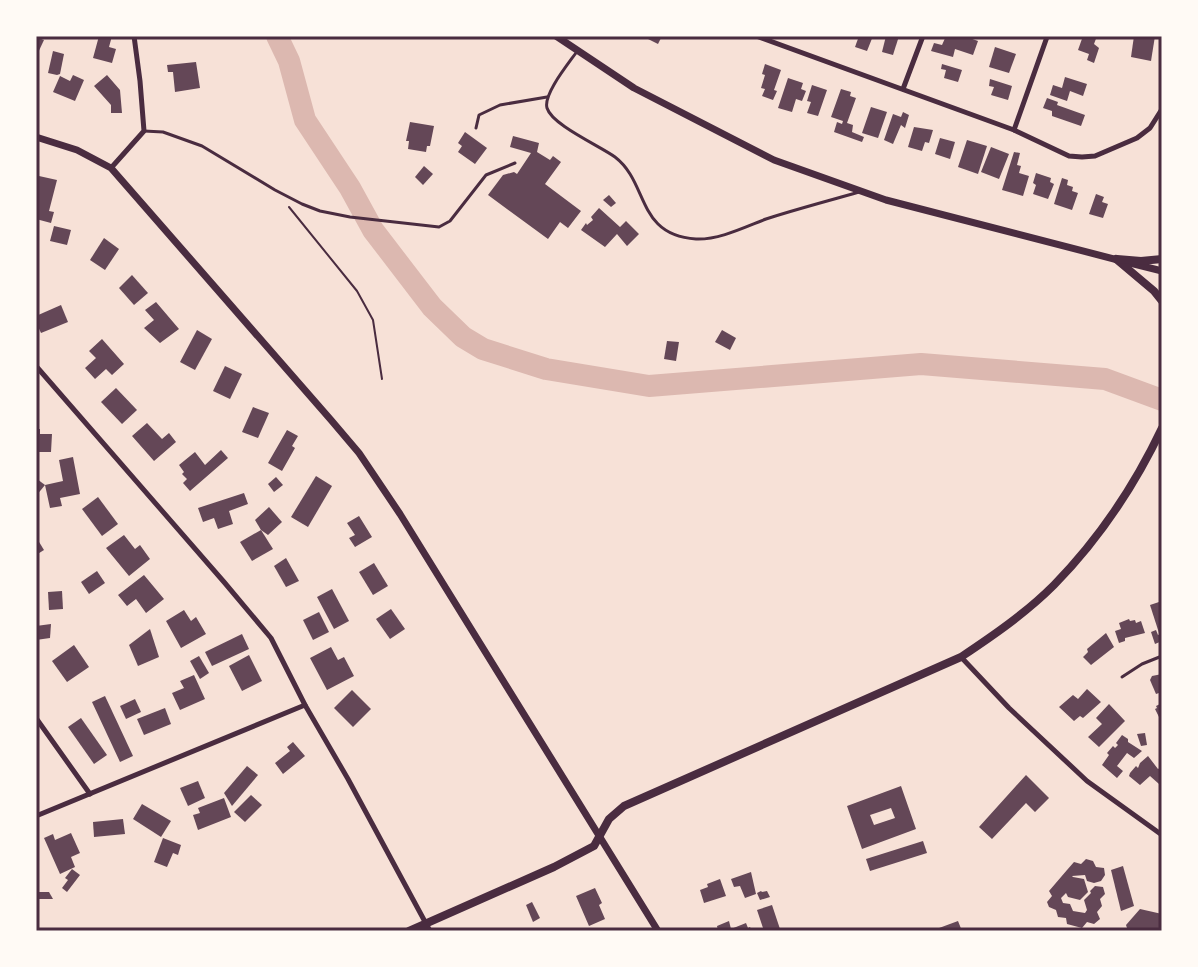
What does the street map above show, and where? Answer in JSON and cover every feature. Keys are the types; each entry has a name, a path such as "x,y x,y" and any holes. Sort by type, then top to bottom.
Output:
{"main road":[{"path":"1114,259 1162,259"},
{"path":"1114,259 1162,301"},
{"path":"409,931 428,927 594,846 609,819 624,806 961,657 1020,615 1054,584 1115,511 1144,466 1162,428"}],"street":[{"path":"111,168 144,131 134,36"},
{"path":"556,36 634,88 774,160 886,200 1162,271"},
{"path":"756,36 1014,130 1069,156 1095,156 1137,138 1150,128 1162,109"},
{"path":"903,89 923,36"},
{"path":"1014,130 1047,37"},
{"path":"36,137 77,150 111,168 359,453 400,514 658,931"},
{"path":"36,366 271,638 428,927"},
{"path":"961,657 1009,708 1087,781 1162,835"},
{"path":"36,816 305,705"},
{"path":"36,718 90,794"}],"lane":[{"path":"578,50 547,97 551,116 617,158 654,222 672,233 696,239 716,237 862,191"},
{"path":"476,128 479,115 500,105 547,97"},
{"path":"144,131 163,132 202,146 275,190 320,211 439,227 450,221 486,175 515,163"},
{"path":"1122,677 1162,656"}],"path":[{"path":"275,190 357,291 373,320 382,379"}],"building":[{"path":"99,36 112,36 109,47 116,49 112,63 93,58"},
{"path":"642,36 662,36 658,44"},
{"path":"859,36 873,36 867,51 855,47"},
{"path":"886,36 899,36 893,55 882,52"},
{"path":"946,36 964,36 978,41 973,55 955,49 953,57 931,51 934,43 942,45"},
{"path":"1083,36 1097,36 1094,44 1099,48 1094,63 1087,60 1089,54 1078,50"},
{"path":"1134,36 1155,36 1151,61 1131,57"},
{"path":"36,37 44,40 36,57"},
{"path":"995,47 1016,54 1009,73 989,67"},
{"path":"53,51 64,54 60,74 57,75 48,73"},
{"path":"196,62 200,88 175,92 173,72 168,72 167,65"},
{"path":"765,64 781,70 773,100 762,96"},
{"path":"942,64 962,70 958,82 944,78 946,70 941,69"},
{"path":"73,75 84,80 75,101 53,92 60,76 70,81"},
{"path":"107,75 120,90 122,113 111,113 111,105 94,86"},
{"path":"1065,77 1087,84 1083,96 1070,91 1067,101 1050,95 1053,85 1062,88"},
{"path":"788,78 803,83 801,89 806,91 802,101 796,99 792,112 778,108"},
{"path":"990,79 1012,86 1008,100 991,95 994,87 989,86"},
{"path":"812,85 827,90 818,116 807,113"},
{"path":"841,89 851,92 850,96 856,98 847,123 853,125 852,132 864,137 862,142 834,132 837,122 842,124 843,121 831,117"},
{"path":"1047,98 1085,115 1081,126 1052,116 1052,111 1043,108"},
{"path":"871,107 887,112 878,138 862,133"},
{"path":"903,112 909,115 905,128 901,125 893,144 884,140 893,114 901,117"},
{"path":"410,122 434,126 426,152 408,149 409,141 406,141"},
{"path":"914,127 933,130 929,143 925,142 922,151 908,147"},
{"path":"465,132 487,148 475,164 458,152 462,146 458,143"},
{"path":"513,136 539,143 537,152 550,160 553,156 561,162 545,184 581,211 568,228 560,222 548,239 488,195 503,175 517,174 531,153 510,147"},
{"path":"940,138 955,142 950,159 935,154"},
{"path":"967,140 987,146 978,174 958,167"},
{"path":"991,147 1009,154 999,179 981,172"},
{"path":"1014,152 1020,153 1019,173 1029,176 1023,196 1002,190"},
{"path":"424,166 433,174 423,185 415,177"},
{"path":"1036,173 1051,178 1050,182 1054,184 1048,199 1033,194"},
{"path":"39,176 57,180 49,211 54,212 51,223 36,219"},
{"path":"1062,178 1068,180 1067,185 1073,187 1072,191 1078,193 1072,210 1054,204"},
{"path":"1096,194 1104,197 1102,202 1108,204 1103,218 1089,214"},
{"path":"609,195 616,203 611,207 603,200"},
{"path":"599,208 620,227 626,221 639,234 627,246 617,234 605,247 581,230 593,220 591,217"},
{"path":"54,226 71,230 67,245 50,241"},
{"path":"104,238 119,249 105,270 90,260"},
{"path":"132,275 148,293 134,305 119,288"},
{"path":"156,302 179,329 160,343 144,328 154,320 145,310"},
{"path":"61,305 68,322 41,333 36,316"},
{"path":"197,330 212,339 195,370 180,362"},
{"path":"722,330 736,338 730,350 715,342"},
{"path":"102,339 124,364 112,375 106,369 95,379 85,368 96,358 89,351"},
{"path":"667,341 679,342 676,361 664,359"},
{"path":"225,366 242,374 230,399 213,391"},
{"path":"116,388 137,410 122,424 101,402"},
{"path":"253,407 269,413 258,438 242,432"},
{"path":"147,423 162,439 169,433 176,442 154,461 132,436"},
{"path":"36,429 40,429 40,434 52,434 51,452 36,452"},
{"path":"287,430 298,436 282,471 268,463"},
{"path":"221,450 228,458 190,491 183,483 187,479 179,465 195,452 205,465"},
{"path":"73,457 80,494 60,498 62,506 50,508 45,485 63,481 59,460"},
{"path":"316,476 332,486 308,527 291,517"},
{"path":"276,477 283,485 274,492 268,484"},
{"path":"36,481 45,485 36,496"},
{"path":"244,493 248,504 229,511 233,524 218,529 214,518 203,522 198,508"},
{"path":"98,497 118,524 102,536 82,509"},
{"path":"269,507 282,522 268,535 255,520"},
{"path":"359,516 372,537 355,547 349,538 355,535 347,523"},
{"path":"261,530 273,549 252,561 240,542"},
{"path":"124,535 135,549 140,545 150,559 129,576 106,548"},
{"path":"36,537 44,550 36,555"},
{"path":"286,558 299,581 286,587 274,566"},
{"path":"374,563 388,586 373,595 359,572"},
{"path":"97,571 105,583 89,594 81,582"},
{"path":"144,575 164,599 146,613 136,599 127,606 118,595"},
{"path":"332,589 349,621 334,629 317,597"},
{"path":"62,591 63,609 49,610 48,592"},
{"path":"1162,601 1162,632 1159,633 1150,605"},
{"path":"391,609 405,629 390,639 376,619"},
{"path":"184,610 191,621 196,617 206,634 181,648 166,621"},
{"path":"319,612 329,632 313,640 303,620"},
{"path":"1129,619 1136,623 1141,621 1145,633 1125,638 1119,643 1115,631 1121,629 1119,623"},
{"path":"51,624 50,638 36,640 36,626"},
{"path":"150,629 159,657 138,666 129,645"},
{"path":"1156,630 1158,635 1162,634 1162,641 1155,644 1151,632"},
{"path":"1106,633 1114,647 1091,665 1083,657 1087,649"},
{"path":"242,634 249,649 212,666 205,652"},
{"path":"74,645 89,667 67,682 52,661"},
{"path":"331,647 338,660 344,657 354,676 327,690 310,658"},
{"path":"249,655 262,681 242,691 229,666"},
{"path":"199,656 209,673 200,679 190,661"},
{"path":"1162,674 1162,692 1156,694 1150,680 1152,676"},
{"path":"194,675 205,699 180,710 172,693 184,688 180,681"},
{"path":"1087,689 1101,702 1083,718 1080,716 1074,721 1059,707 1073,695 1078,699"},
{"path":"352,690 371,709 353,727 334,708"},
{"path":"105,696 133,756 120,762 92,702"},
{"path":"135,699 141,712 126,719 120,706"},
{"path":"1162,703 1162,723 1155,709"},
{"path":"1109,704 1125,721 1099,747 1088,737 1102,724 1096,718"},
{"path":"165,708 171,724 144,735 137,719"},
{"path":"81,718 107,755 94,764 68,727"},
{"path":"1145,733 1147,745 1141,746 1137,734"},
{"path":"1122,735 1142,751 1134,758 1127,753 1117,766 1123,771 1117,778 1102,765 1109,755 1107,753 1118,745 1116,743"},
{"path":"293,742 305,756 283,774 275,763 290,751 287,747"},
{"path":"1148,756 1158,769 1162,767 1162,781 1159,784 1150,776 1140,785 1129,776"},
{"path":"247,766 258,775 232,806 224,793"},
{"path":"1026,775 1049,798 1035,812 1026,803 992,839 979,827"},
{"path":"198,781 205,798 188,806 180,788"},
{"path":"901,786 916,829 862,849 847,806","holes":["891,808 895,818 874,825 870,815"]},
{"path":"251,795 262,805 245,822 234,812"},
{"path":"224,798 231,817 198,830 193,815 200,813 198,808"},
{"path":"142,804 171,821 161,837 133,819"},
{"path":"123,819 125,834 94,837 93,822"},
{"path":"71,833 80,853 71,857 75,867 60,874 44,838 53,834 55,840"},
{"path":"163,838 181,845 178,855 173,853 167,867 154,862"},
{"path":"923,841 927,853 870,871 866,859"},
{"path":"1086,859 1093,861 1096,867 1104,868 1105,875 1101,881 1094,883 1087,881 1085,875 1072,876 1084,879 1088,892 1080,900 1068,897 1066,893 1061,898 1063,903 1070,904 1073,911 1085,913 1084,900 1090,891 1095,886 1103,887 1105,894 1100,899 1102,906 1097,912 1100,919 1094,924 1087,922 1082,928 1067,924 1066,918 1058,917 1056,910 1049,907 1047,902 1052,896 1049,891 1074,862 1081,864"},
{"path":"1123,866 1134,906 1121,911 1111,870"},
{"path":"72,869 80,875 67,892 62,888"},
{"path":"751,872 756,894 745,898 740,886 734,887 731,879"},
{"path":"720,879 726,896 704,903 700,890"},
{"path":"595,888 605,919 589,926 576,896"},
{"path":"767,891 770,897 760,900 757,893"},
{"path":"36,892 49,892 53,899 36,899"},
{"path":"532,902 540,918 533,922 526,905"},
{"path":"772,905 780,929 764,931 757,910"},
{"path":"1140,909 1162,914 1162,931 1128,931 1126,925"},
{"path":"729,921 731,929 746,923 752,931 718,931 717,926"},
{"path":"958,921 962,931 931,931"}],"waterway":[{"path":"277,36 289,61 305,120 350,188 373,230 432,307 463,337 483,349 546,369 649,386 921,364 1105,379 1162,400"}]}
